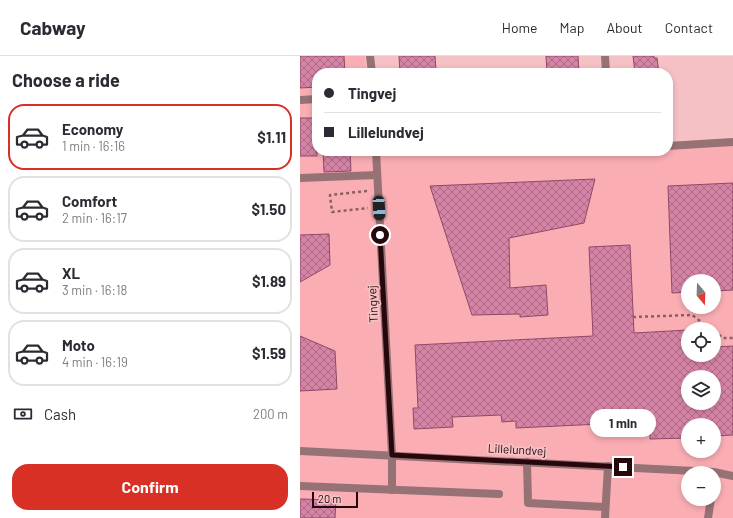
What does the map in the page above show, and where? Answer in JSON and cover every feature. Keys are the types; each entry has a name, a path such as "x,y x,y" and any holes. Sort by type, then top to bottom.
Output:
{"street":[{"path":"370,56 371,68"},
{"path":"605,56 606,68"},
{"path":"300,100 312,99"},
{"path":"673,146 733,142"},
{"name":"Tingvej","path":"376,156 392,455 392,490"},
{"path":"300,178 376,175"},
{"name":"Lillelundvej","path":"300,451 681,471"},
{"path":"527,462 528,503 605,507"},
{"path":"605,518 608,466"},
{"name":"Lillelundvej","path":"721,474 733,476"},
{"path":"300,486 499,494"},
{"path":"708,518 710,506"}],"path":[{"path":"378,190 330,195 332,212 379,208"},
{"path":"633,318 692,315 702,322"},
{"path":"721,337 733,338"}],"shaded area":[{"path":"300,56 365,56 366,68 312,68 312,156 673,156 673,142 733,138 733,518 300,518"}],"building":[{"path":"300,56 344,56 345,68 312,68 312,87 300,88"},
{"path":"399,56 435,56 436,68 400,68"},
{"path":"546,56 578,56 579,68 547,68"},
{"path":"633,56 654,56 654,58 657,58 658,68 634,68"},
{"path":"300,118 312,118 312,156 300,156"},
{"path":"323,156 350,156 351,171 324,172"},
{"path":"595,179 584,223 509,238 510,288 546,285 548,315 520,317 520,314 472,315 430,186"},
{"path":"733,183 733,290 721,291 721,274 681,274 681,292 672,293 668,186"},
{"path":"329,234 330,265 300,282 300,235"},
{"path":"630,245 634,333 681,330 681,362 721,362 721,347 733,346 733,435 721,436 721,418 681,418 681,438 650,439 650,428 602,430 601,424 516,428 516,421 502,422 501,415 452,417 453,427 414,429 413,408 418,408 415,345 593,336 589,247"},
{"path":"300,336 335,351 337,389 300,391"},
{"path":"300,499 336,500 335,518 300,518"}],"route":[{"path":"380,235 392,455 623,467"}]}
